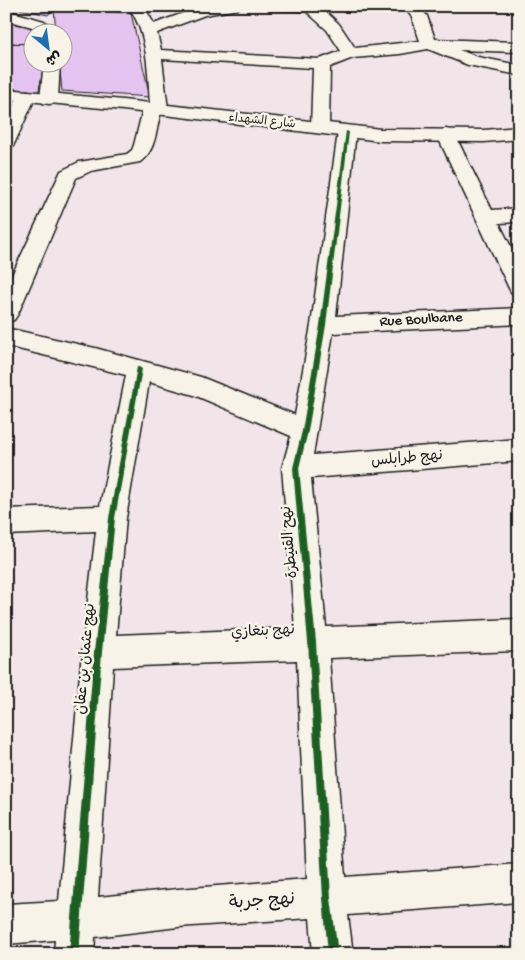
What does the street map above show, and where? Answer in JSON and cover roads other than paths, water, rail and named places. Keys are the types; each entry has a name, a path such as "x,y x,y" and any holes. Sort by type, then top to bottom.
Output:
{"street":[{"path":"149,31 200,8 233,6"},
{"path":"273,6 312,6 333,27 350,53"},
{"path":"410,6 419,16 429,44 474,61 519,70"},
{"path":"6,314 68,175 82,166 138,156 142,149 156,109 153,54 149,31 142,12 138,9"},
{"path":"6,15 31,22"},
{"path":"153,54 322,64 350,53 400,49 429,44 519,47"},
{"name":"نهح القنيطرة","path":"322,64 334,130 323,325 305,431 296,468 312,642 327,898 333,954"},
{"path":"49,99 51,72"},
{"name":"شارع الشهداء","path":"6,94 381,135 484,136 519,133"},
{"path":"6,142 27,96"},
{"path":"446,135 519,286"},
{"path":"487,217 519,215"},
{"name":"Rue Boulbane","path":"323,325 519,316"},
{"path":"6,337 139,369 201,387 305,431"},
{"name":"نهج عثمان بن عفان","path":"76,937 98,652 112,518 139,369"},
{"name":"نهج طرابلس","path":"296,468 519,450"},
{"path":"6,522 112,518"},
{"name":"نهج بنغازي","path":"98,652 519,635"},
{"name":"نهج جربة","path":"6,924 76,937 178,908 519,884"}]}
